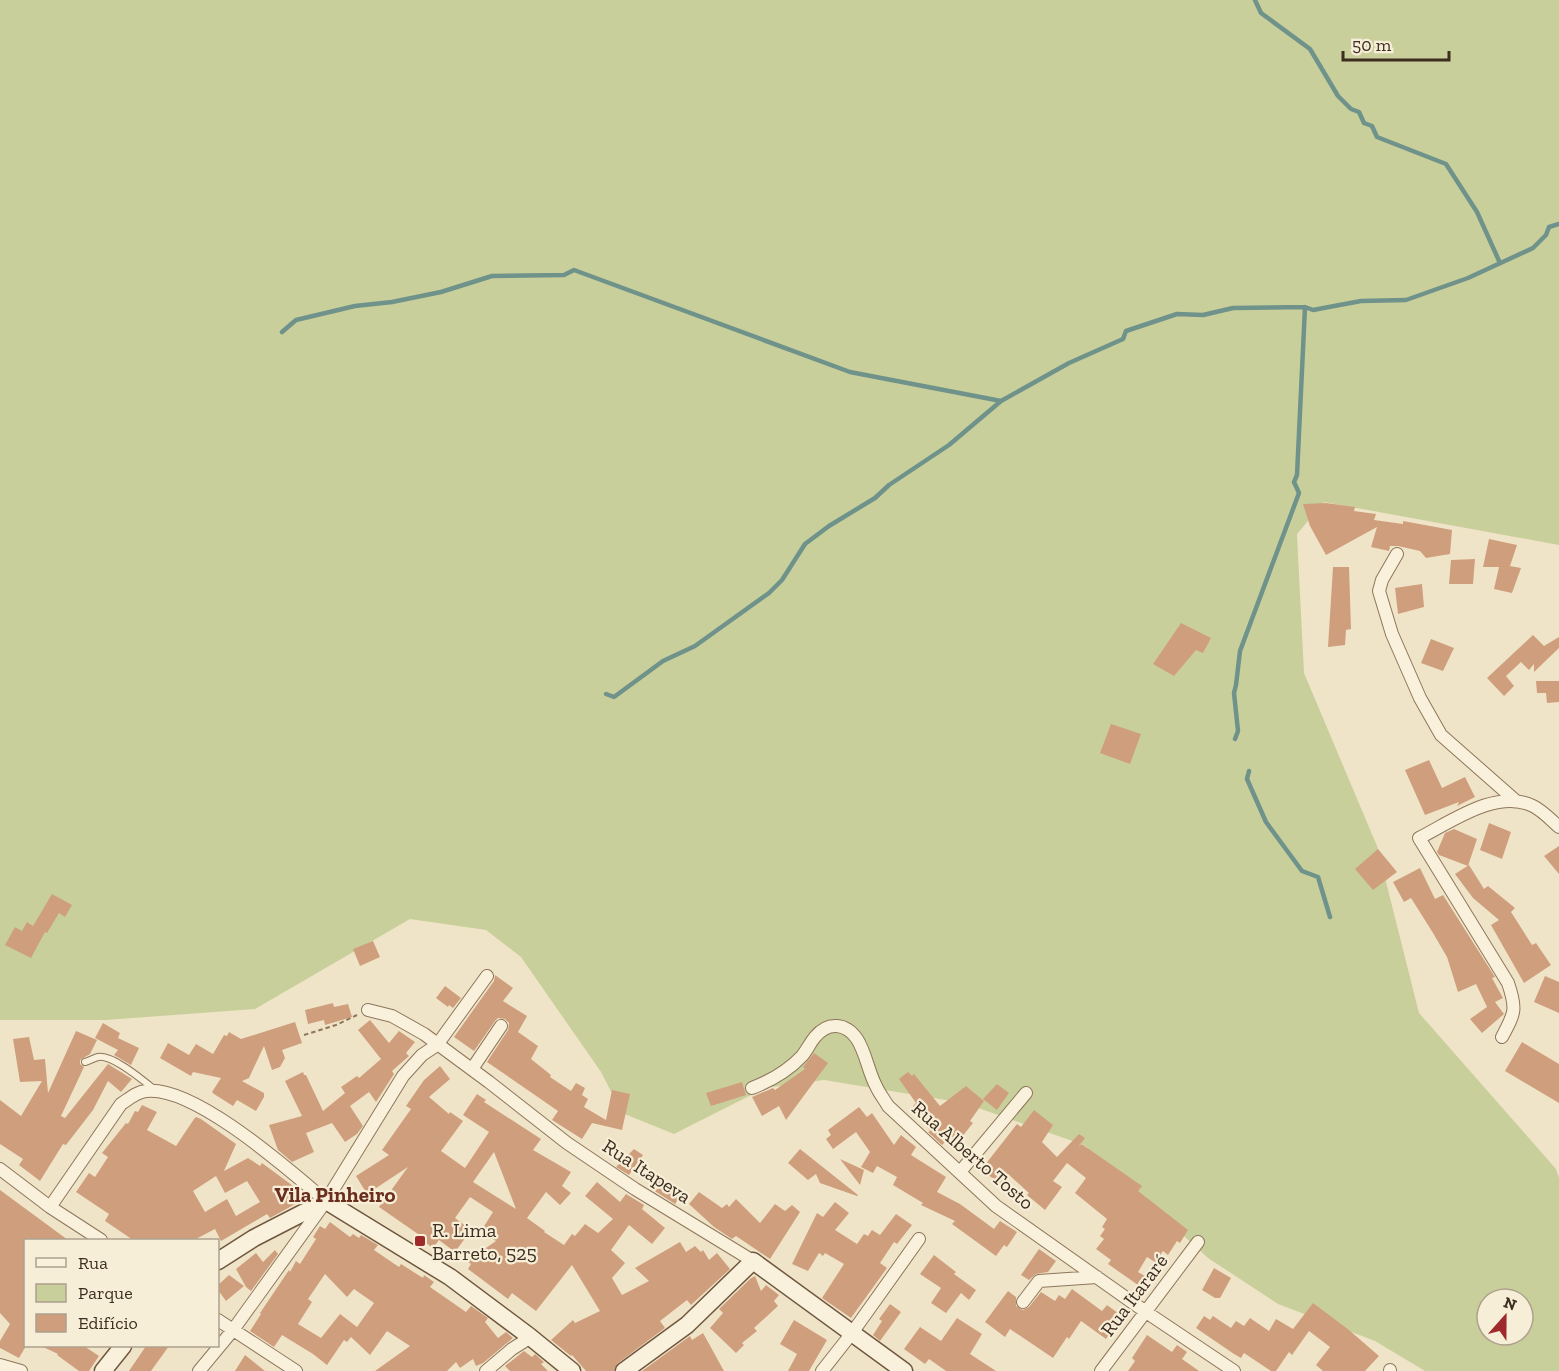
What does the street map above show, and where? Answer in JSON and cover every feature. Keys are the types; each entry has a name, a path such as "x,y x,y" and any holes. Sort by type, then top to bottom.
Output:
{"street":[{"path":"1397,554 1382,580 1379,591 1392,634 1420,698 1441,735 1516,801"},
{"path":"1502,1037 1511,1021 1515,1003 1508,983 1419,838 1482,805 1516,801 1534,806 1559,827"},
{"path":"219,1347 326,1201 403,1076 422,1055 437,1045 488,976"},
{"name":"Rua Itapeva","path":"368,1010 392,1017 424,1034 567,1143 635,1189 753,1261 904,1371"},
{"name":"Rua Alberto Tosto","path":"752,1088 771,1080 787,1069 803,1055 816,1035 824,1028 833,1025 849,1030 858,1040 875,1086 888,1106 996,1206 1234,1371"},
{"path":"472,1069 501,1026"},
{"path":"50,1207 121,1104 133,1095 146,1091 158,1092 206,1108 289,1169 326,1201 450,1277 531,1337 572,1371"},
{"path":"960,1172 1026,1093"},
{"path":"0,1169 50,1207 99,1239"},
{"path":"219,1260 254,1238 326,1201"},
{"path":"822,1371 919,1239"},
{"name":"Rua Itararé","path":"1101,1371 1198,1242"},
{"path":"624,1371 687,1325 753,1261"},
{"path":"1023,1302 1039,1281 1097,1277"},
{"path":"219,1321 296,1371"},
{"path":"486,1371 512,1349 531,1337"},
{"path":"104,1371 122,1347"},
{"path":"199,1371 219,1347"},
{"path":"0,1365 21,1371"}],"lane":[{"path":"85,1062 99,1056 108,1058 138,1076 158,1092"}],"path":[{"path":"304,1035 336,1025 368,1010"}],"green space":[{"path":"0,0 1559,0 1559,545 1324,502 1297,534 1304,673 1377,846 1419,1013 1556,1169 1559,1178 1559,1371 1425,1371 1375,1341 1278,1304 1208,1258 1084,1145 964,1103 824,1080 765,1088 674,1134 622,1113 601,1072 521,957 486,930 410,919 255,1009 106,1020 0,1020"}],"building":[{"path":"1326,503 1355,507 1354,511 1376,514 1374,520 1403,524 1403,521 1452,530 1450,554 1426,558 1420,551 1398,546 1390,546 1389,551 1371,547 1377,527 1326,555 1310,526 1303,504"},
{"path":"1489,539 1517,545 1510,566 1521,568 1512,593 1494,589 1499,567 1483,567"},
{"path":"1475,559 1473,584 1449,584 1451,560"},
{"path":"1333,567 1349,567 1351,629 1346,630 1345,645 1328,647"},
{"path":"1422,584 1424,607 1398,614 1395,588"},
{"path":"1181,623 1211,638 1203,653 1196,650 1174,676 1153,664"},
{"path":"1533,635 1544,646 1559,637 1559,648 1534,672 1534,664 1529,670 1521,662 1506,676 1514,686 1504,696 1487,678"},
{"path":"1431,639 1454,648 1443,671 1421,663"},
{"path":"1536,681 1559,681 1559,702 1547,703 1546,693 1537,693"},
{"path":"1111,724 1141,734 1130,764 1100,753"},
{"path":"1429,760 1442,788 1465,777 1475,797 1457,806 1459,802 1425,815 1405,770"},
{"path":"1489,823 1511,832 1502,859 1480,850"},
{"path":"1454,829 1477,839 1468,866 1439,855 1437,852 1445,833"},
{"path":"1559,846 1559,874 1544,856"},
{"path":"1378,849 1397,872 1373,890 1355,869"},
{"path":"1469,865 1484,889 1488,886 1515,908 1511,912 1532,945 1536,943 1551,965 1524,983 1491,925 1499,920 1473,898 1455,874"},
{"path":"1420,868 1435,899 1443,895 1495,977 1492,978 1503,998 1495,1002 1504,1014 1482,1033 1470,1019 1487,1007 1476,984 1458,992 1447,957 1433,933 1411,898 1404,902 1393,882"},
{"path":"52,894 72,905 65,917 59,913 47,933 45,932 31,958 5,945 15,927 22,931 27,922 33,926"},
{"path":"373,941 380,957 360,966 353,949"},
{"path":"495,975 513,988 503,1001 527,1016 518,1032 538,1046 531,1059 551,1075 550,1077 571,1091 576,1083 585,1088 582,1095 588,1099 584,1107 606,1120 612,1090 630,1094 622,1130 592,1123 582,1139 552,1120 558,1111 487,1062 508,1030 509,1023 505,1019 498,1018 495,1021 474,1051 454,1037 494,981"},
{"path":"1545,976 1559,982 1559,1013 1534,1002"},
{"path":"445,986 461,998 453,1008 436,998"},
{"path":"333,1003 334,1007 348,1004 352,1017 325,1025 324,1020 308,1024 305,1010"},
{"path":"370,1020 389,1043 399,1031 415,1042 406,1053 409,1056 392,1071 394,1074 376,1102 369,1092 350,1106 363,1126 357,1134 345,1142 332,1123 306,1133 314,1152 292,1162 278,1150 269,1125 302,1116 285,1081 303,1072 323,1111 345,1093 341,1087 357,1076 359,1078 381,1059 358,1030"},
{"path":"295,1022 302,1043 282,1050 285,1058 280,1067 272,1070 264,1046 249,1078 242,1081 264,1093 256,1111 237,1100 233,1106 214,1094 212,1092 221,1078 193,1072 191,1076 160,1058 168,1043 189,1055 196,1044 213,1054 224,1035 227,1036 229,1032 241,1039"},
{"path":"103,1023 120,1033 118,1038 139,1048 131,1065 114,1055 118,1050 95,1038"},
{"path":"76,1031 97,1040 90,1054 80,1060 80,1064 84,1067 61,1116 65,1118 108,1064 132,1079 121,1092 108,1081 93,1110 66,1145 63,1144 40,1181 19,1165 23,1159 0,1144 0,1100 21,1116 42,1081 20,1082 13,1039 29,1037 34,1060 45,1059 48,1093"},
{"path":"1522,1042 1559,1064 1559,1103 1505,1071"},
{"path":"814,1053 828,1063 786,1120 779,1106 762,1116 752,1097 773,1088 775,1090 805,1069 803,1067"},
{"path":"440,1066 450,1079 429,1097 449,1114 450,1112 463,1121 441,1151 465,1168 489,1132 463,1115 477,1094 486,1100 484,1102 541,1139 533,1150 571,1172 562,1186 571,1193 560,1205 546,1192 527,1218 564,1245 572,1234 575,1236 585,1224 598,1233 613,1219 585,1196 597,1182 620,1202 626,1194 644,1205 642,1209 665,1228 652,1244 629,1225 611,1250 625,1263 612,1278 622,1295 649,1281 635,1268 680,1242 686,1252 695,1246 701,1252 703,1250 709,1260 717,1253 730,1269 691,1305 687,1300 660,1321 665,1328 618,1363 614,1371 586,1371 572,1355 551,1340 573,1320 575,1323 600,1311 572,1265 536,1311 512,1293 508,1299 468,1269 471,1264 467,1261 496,1241 481,1231 493,1212 470,1197 455,1218 471,1230 455,1252 439,1240 433,1248 416,1236 418,1234 379,1207 408,1167 367,1194 356,1176 389,1155 382,1150 411,1109 406,1106 424,1080","holes":["494,1152 516,1209 473,1182"]},
{"path":"908,1072 912,1076 914,1074 940,1106 966,1086 984,1101 970,1121 973,1123 957,1143 951,1136 942,1145 928,1132 930,1131 913,1106 916,1103 899,1079"},
{"path":"742,1082 746,1095 711,1106 706,1093"},
{"path":"997,1084 1009,1093 997,1110 983,1099"},
{"path":"142,1105 157,1112 147,1130 176,1146 194,1119 196,1117 201,1119 236,1144 224,1171 248,1158 260,1166 262,1163 308,1197 270,1218 267,1214 221,1241 215,1229 196,1239 132,1239 105,1221 109,1214 76,1192 89,1173 95,1177 108,1157 102,1153 126,1123 128,1124 135,1111 138,1112","holes":["216,1176 225,1193 247,1181 260,1202 236,1216 227,1199 205,1212 193,1191"]},
{"path":"859,1107 867,1117 872,1113 894,1145 901,1135 916,1147 911,1155 946,1177 937,1192 960,1204 994,1229 1000,1221 1017,1232 1007,1247 1004,1245 996,1256 952,1224 955,1221 921,1205 923,1203 893,1185 897,1177 877,1166 873,1173 861,1167 870,1152 856,1132 833,1149 826,1139 831,1135 828,1130"},
{"path":"1034,1110 1053,1125 1042,1142 1057,1157 1079,1134 1085,1138 1078,1147 1083,1145 1142,1186 1138,1191 1188,1230 1180,1243 1177,1241 1168,1255 1163,1251 1155,1262 1147,1257 1138,1272 1145,1276 1138,1285 1108,1264 1111,1260 1096,1249 1104,1239 1100,1236 1105,1229 1102,1227 1107,1219 1075,1193 1086,1178 1067,1163 1053,1181 1062,1187 1045,1210 1027,1195 1029,1193 1008,1174 1001,1184 981,1170 1017,1124 1021,1127"},
{"path":"634,1149 643,1155 629,1175 616,1167"},
{"path":"800,1149 858,1195 820,1183 816,1174 808,1180 788,1163"},
{"path":"840,1159 864,1170 860,1185"},
{"path":"659,1176 682,1193 675,1204 650,1188"},
{"path":"0,1190 67,1239 24,1239 25,1347 19,1358 0,1348 0,1341 10,1324 0,1313"},
{"path":"699,1192 722,1208 727,1204 729,1207 736,1199 760,1223 775,1204 785,1211 792,1205 800,1212 770,1259 736,1236 732,1239 714,1227 689,1204"},
{"path":"835,1202 849,1213 835,1230 857,1244 864,1234 868,1236 872,1230 880,1235 896,1214 912,1225 897,1244 894,1242 880,1263 887,1268 851,1318 822,1298 844,1264 825,1253 823,1256 819,1253 808,1271 792,1264 817,1213 823,1217"},
{"path":"330,1222 350,1237 353,1234 359,1238 361,1235 378,1245 374,1250 399,1267 401,1264 434,1282 430,1287 466,1312 471,1306 488,1318 485,1322 498,1338 506,1332 513,1338 483,1363 476,1366 473,1359 460,1368 456,1362 447,1371 375,1371 410,1346 387,1331 370,1355 351,1337 347,1342 344,1340 327,1365 282,1335 274,1347 250,1331 289,1270 290,1272 296,1261 300,1264 316,1239 313,1237 320,1226 325,1229","holes":["325,1274 347,1297 354,1289 374,1303 357,1327 340,1314 321,1338 298,1324 312,1302 308,1299"]},
{"path":"1039,1249 1056,1261 1048,1272 1036,1274 1029,1280 1021,1275"},
{"path":"275,1250 278,1254 251,1291 246,1287 236,1269 256,1253 263,1262"},
{"path":"934,1255 976,1290 969,1300 961,1293 946,1313 931,1303 941,1288 920,1274"},
{"path":"1214,1268 1231,1278 1220,1298 1215,1298 1202,1290"},
{"path":"229,1275 244,1286 226,1301 219,1291 219,1284"},
{"path":"755,1276 761,1291 766,1285 779,1295 774,1301 778,1306 754,1328 757,1331 742,1343 744,1345 736,1353 710,1328 723,1313 719,1309"},
{"path":"1072,1289 1102,1311 1107,1305 1122,1316 1106,1339 1081,1321 1053,1358 1010,1329 1005,1337 985,1322 1008,1291 1016,1297 1016,1306 1023,1310 1029,1307 1041,1292 1055,1301 1059,1295 1065,1299"},
{"path":"1313,1303 1379,1356 1365,1371 1323,1371 1316,1365 1330,1347 1309,1331 1292,1355 1289,1352 1276,1371 1271,1371 1244,1353 1241,1358 1234,1354 1196,1328 1204,1316 1210,1320 1213,1316 1231,1328 1236,1321 1244,1326 1250,1318 1269,1331 1276,1319 1293,1329"},
{"path":"890,1304 901,1312 880,1341 873,1335 882,1321 879,1319"},
{"path":"957,1318 982,1334 970,1354 996,1371 946,1371 929,1359 925,1364 904,1349 920,1327 941,1341"},
{"path":"794,1320 827,1340 809,1371 788,1371 797,1354 780,1344"},
{"path":"703,1333 724,1371 642,1371 690,1336 692,1340"},
{"path":"1147,1335 1172,1352 1177,1345 1187,1352 1182,1359 1199,1371 1128,1371 1135,1361 1132,1358"},
{"path":"43,1347 86,1347 99,1356 89,1371 79,1371 58,1354"},
{"path":"145,1347 168,1347 151,1371 129,1371"},
{"path":"524,1351 532,1357 535,1354 544,1362 541,1364 548,1371 510,1371 505,1366"},
{"path":"245,1355 265,1371 235,1371"}],"waterway":[{"path":"1255,0 1261,13 1310,49 1338,96 1351,109 1359,112 1364,123 1372,126 1377,137 1446,164 1477,212 1500,263"},
{"path":"606,694 614,697 663,661 695,646 769,593 782,580 805,544 949,445 1001,401 1069,363 1123,339 1126,331 1177,314 1203,315 1233,308 1305,307 1313,310 1361,301 1406,300 1468,278 1533,248 1546,235 1549,227 1559,224"},
{"path":"282,332 296,320 355,306 392,302 441,292 492,276 564,275 574,270 850,372 1001,401"},
{"path":"1235,739 1238,731 1234,693 1240,651 1299,493 1294,482 1297,475 1305,307"},
{"path":"1249,771 1247,779 1266,822 1302,871 1318,877 1330,917"}],"place":[{"name":"R. Lima Barreto, 525","path":"420,1241"}],"district":[{"name":"Vila Pinheiro","path":"335,1195"}]}
